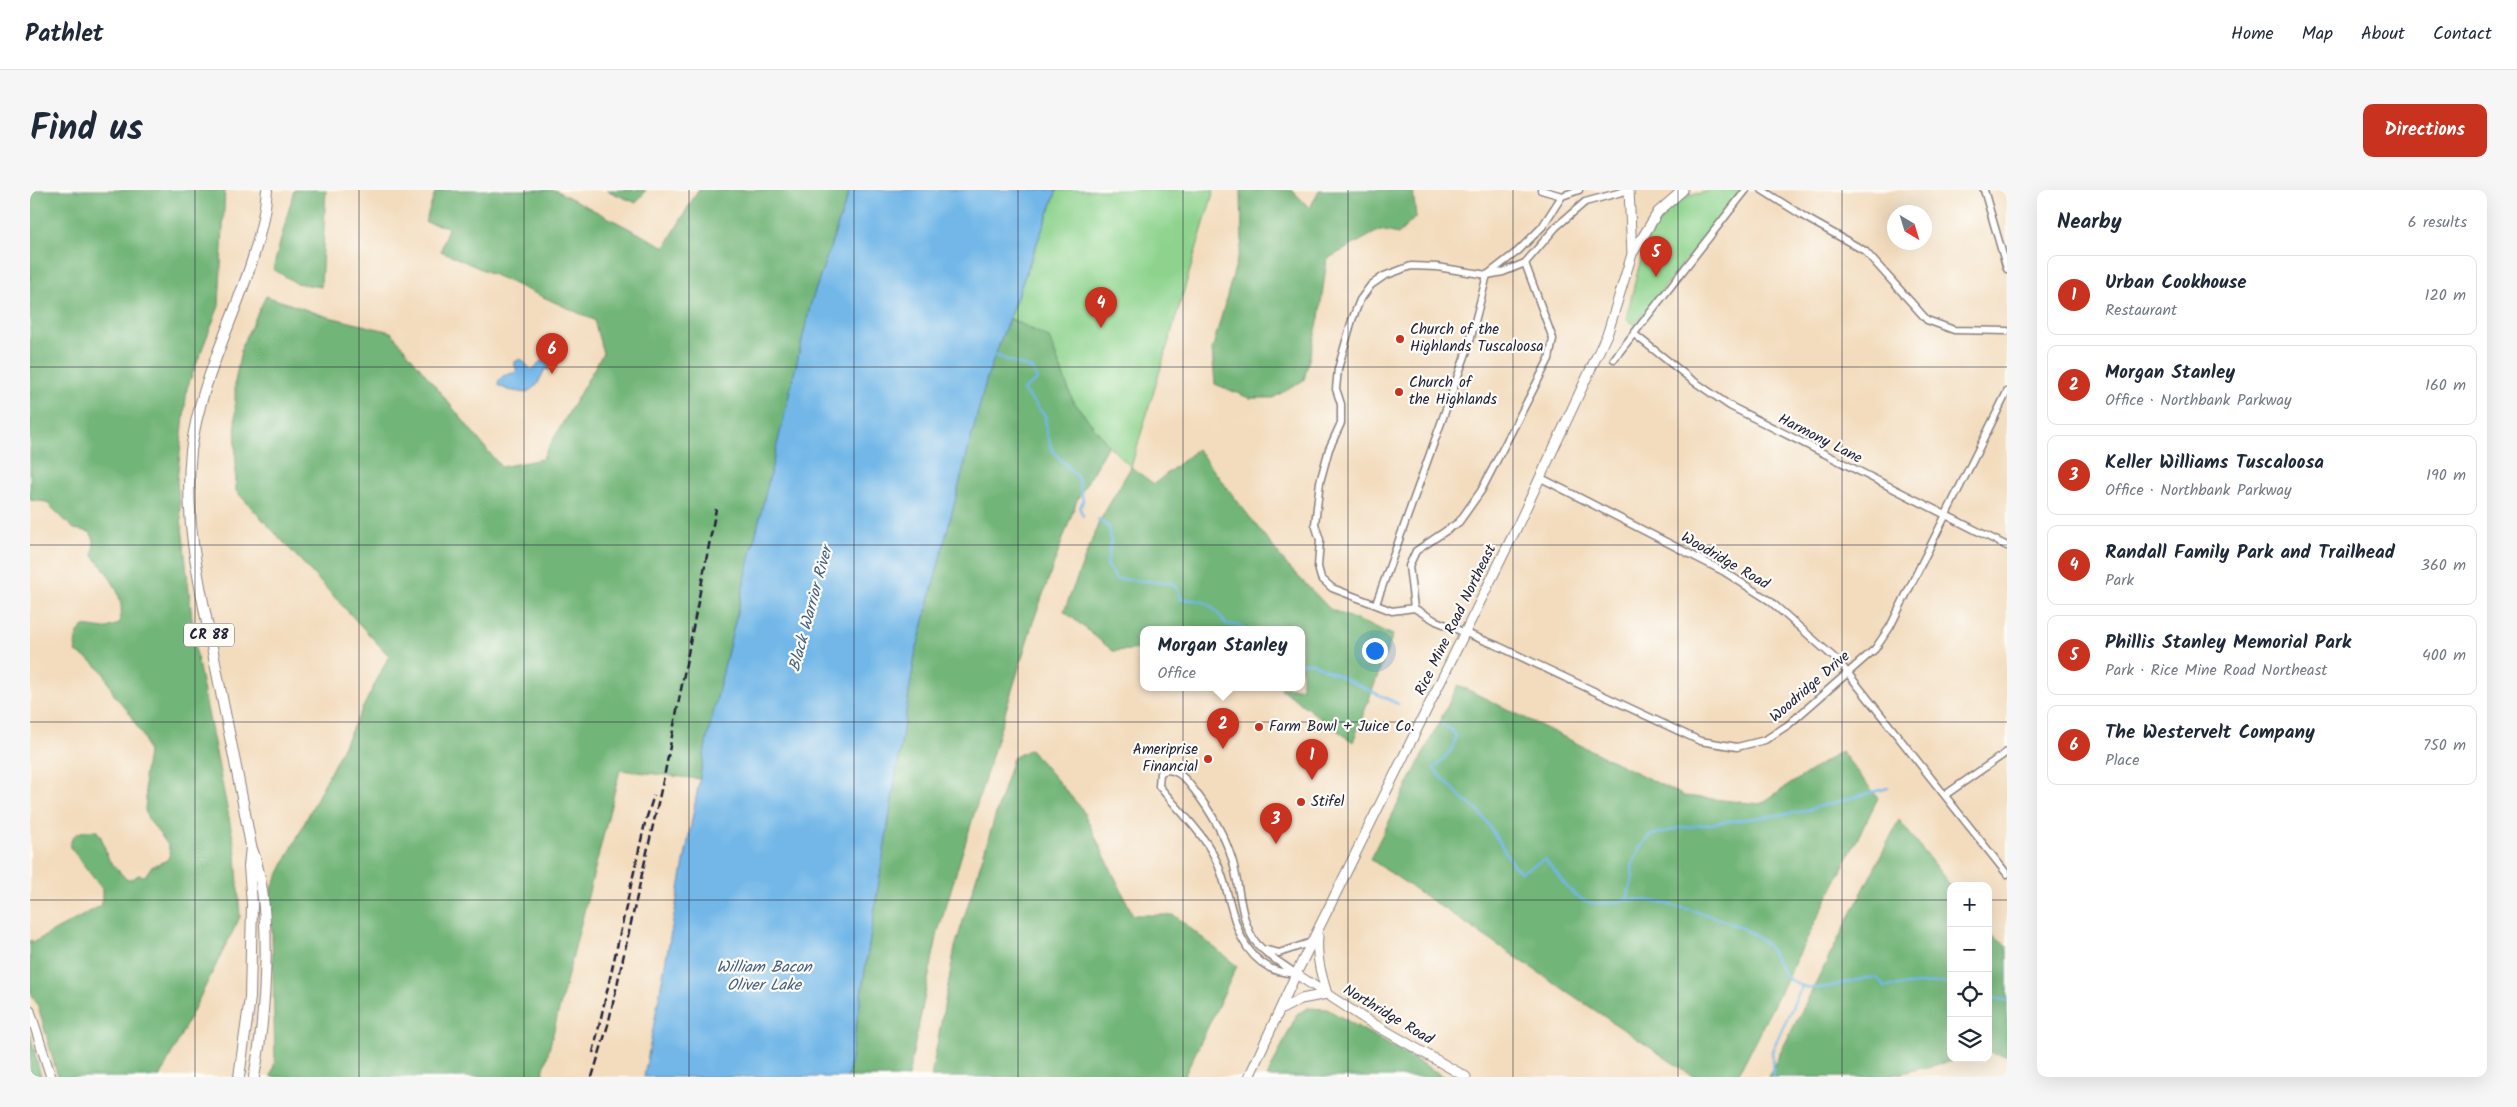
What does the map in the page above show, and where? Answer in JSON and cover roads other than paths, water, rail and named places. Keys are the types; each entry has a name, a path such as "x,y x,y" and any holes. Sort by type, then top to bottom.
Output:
{"main road":[{"name":"CR 88","path":"254,1077 261,1035 265,960 260,867 251,846 192,547 189,476 191,449 203,395 258,244 267,190"},
{"path":"1628,190 1633,190"},
{"name":"Rice Mine Road Northeast","path":"1250,1077 1296,974 1467,632 1608,332 1632,254 1628,190"},
{"path":"1632,254 1658,212 1683,190"},
{"name":"CR 88","path":"239,1077 250,998 252,904 249,866 251,846"},
{"path":"1280,1010 1301,999 1327,994 1320,973 1317,950 1318,932"},
{"name":"Northridge Road","path":"1296,974 1365,1019 1466,1077"},
{"path":"30,1011 51,1077"}],"street":[{"path":"1541,190 1562,196 1579,190"},
{"path":"1525,263 1553,339 1549,359 1481,491 1459,522 1416,551 1410,566 1414,608 1392,611 1332,588 1321,578 1318,566 1321,551 1315,524 1317,503 1320,482 1329,449 1341,423 1341,404 1336,389 1342,348 1360,300 1371,285 1384,276 1411,266 1437,267 1487,275 1525,263 1556,227 1585,202 1628,190"},
{"path":"1614,359 1746,190"},
{"path":"1762,190 1808,220 1864,251 1927,320 1954,330 2007,331"},
{"path":"1984,190 2007,268"},
{"path":"1376,604 1469,345 1487,275 1518,251 1542,227 1562,196"},
{"name":"Harmony Lane","path":"1634,334 1692,380 1730,406 2007,546"},
{"name":"Woodridge Drive","path":"1414,608 1436,621 1467,632 1682,734 1718,746 1746,746 1773,736 1788,725 1875,650 1890,627 2007,392"},
{"name":"Woodridge Road","path":"1541,478 1748,585 1798,624 1848,672 2007,874"},
{"path":"1945,795 2007,752"},
{"path":"1166,770 1173,770 1181,775 1203,801 1222,833 1232,859 1246,922 1255,941 1296,974 1271,969 1258,960 1239,935 1224,879 1215,858 1191,820 1159,786 1160,773 1166,770"},
{"path":"1264,950 1280,953 1313,942"}],"water":[{"name":"William Bacon Oliver Lake","path":"850,190 1057,190 987,377 915,655 848,1077 644,1077 707,739 811,303"},
{"path":"521,359 532,370 541,361 547,362 549,370 545,369 537,385 526,393 508,390 499,386 498,382 503,376 517,372 514,362"}],"waterway":[{"path":"992,354 1034,370 1037,380 1023,390 1045,416 1052,450 1078,478 1083,500 1080,509 1083,516"},
{"path":"1098,519 1109,528 1111,542 1107,564 1116,579 1172,583 1179,591 1181,599 1197,600 1208,604 1226,624 1240,626"},
{"path":"1305,663 1312,663 1398,704"},
{"path":"1441,724 1451,729 1456,736 1452,749 1434,769 1486,821 1514,866 1521,872 1545,859 1572,892 1583,900 1597,903 1628,900 1652,901 1726,921 1758,937 1769,948 1789,980 1806,987 1831,986 1868,978 1877,978 1885,987 1944,982 1947,984"},
{"path":"1627,899 1633,878 1632,866 1640,847 1649,836 1680,828 1799,812 1888,788"},
{"path":"1773,1077 1772,1051 1802,986"},
{"path":"1992,997 2007,1001"}],"railway":[{"path":"592,1077 608,1025 665,772 716,509"},
{"path":"593,1053 645,823 654,795"}],"place":[{"name":"Phillis Stanley Memorial Park","path":"1656,277"},
{"name":"Randall Family Park and Trailhead","path":"1101,328"},
{"name":"Church of the Highlands Tuscaloosa","path":"1400,339"},
{"name":"The Westervelt Company","path":"552,374"},
{"name":"Church of the Highlands","path":"1399,392"},
{"name":"Farm Bowl + Juice Co.","path":"1259,727"},
{"name":"Morgan Stanley","path":"1223,749"},
{"name":"Ameriprise Financial","path":"1208,759"},
{"name":"Urban Cookhouse","path":"1312,780"},
{"name":"Stifel","path":"1301,802"},
{"name":"Keller Williams Tuscaloosa","path":"1276,844"}],"water label":[{"name":"Black Warrior River","path":"811,609"}]}
